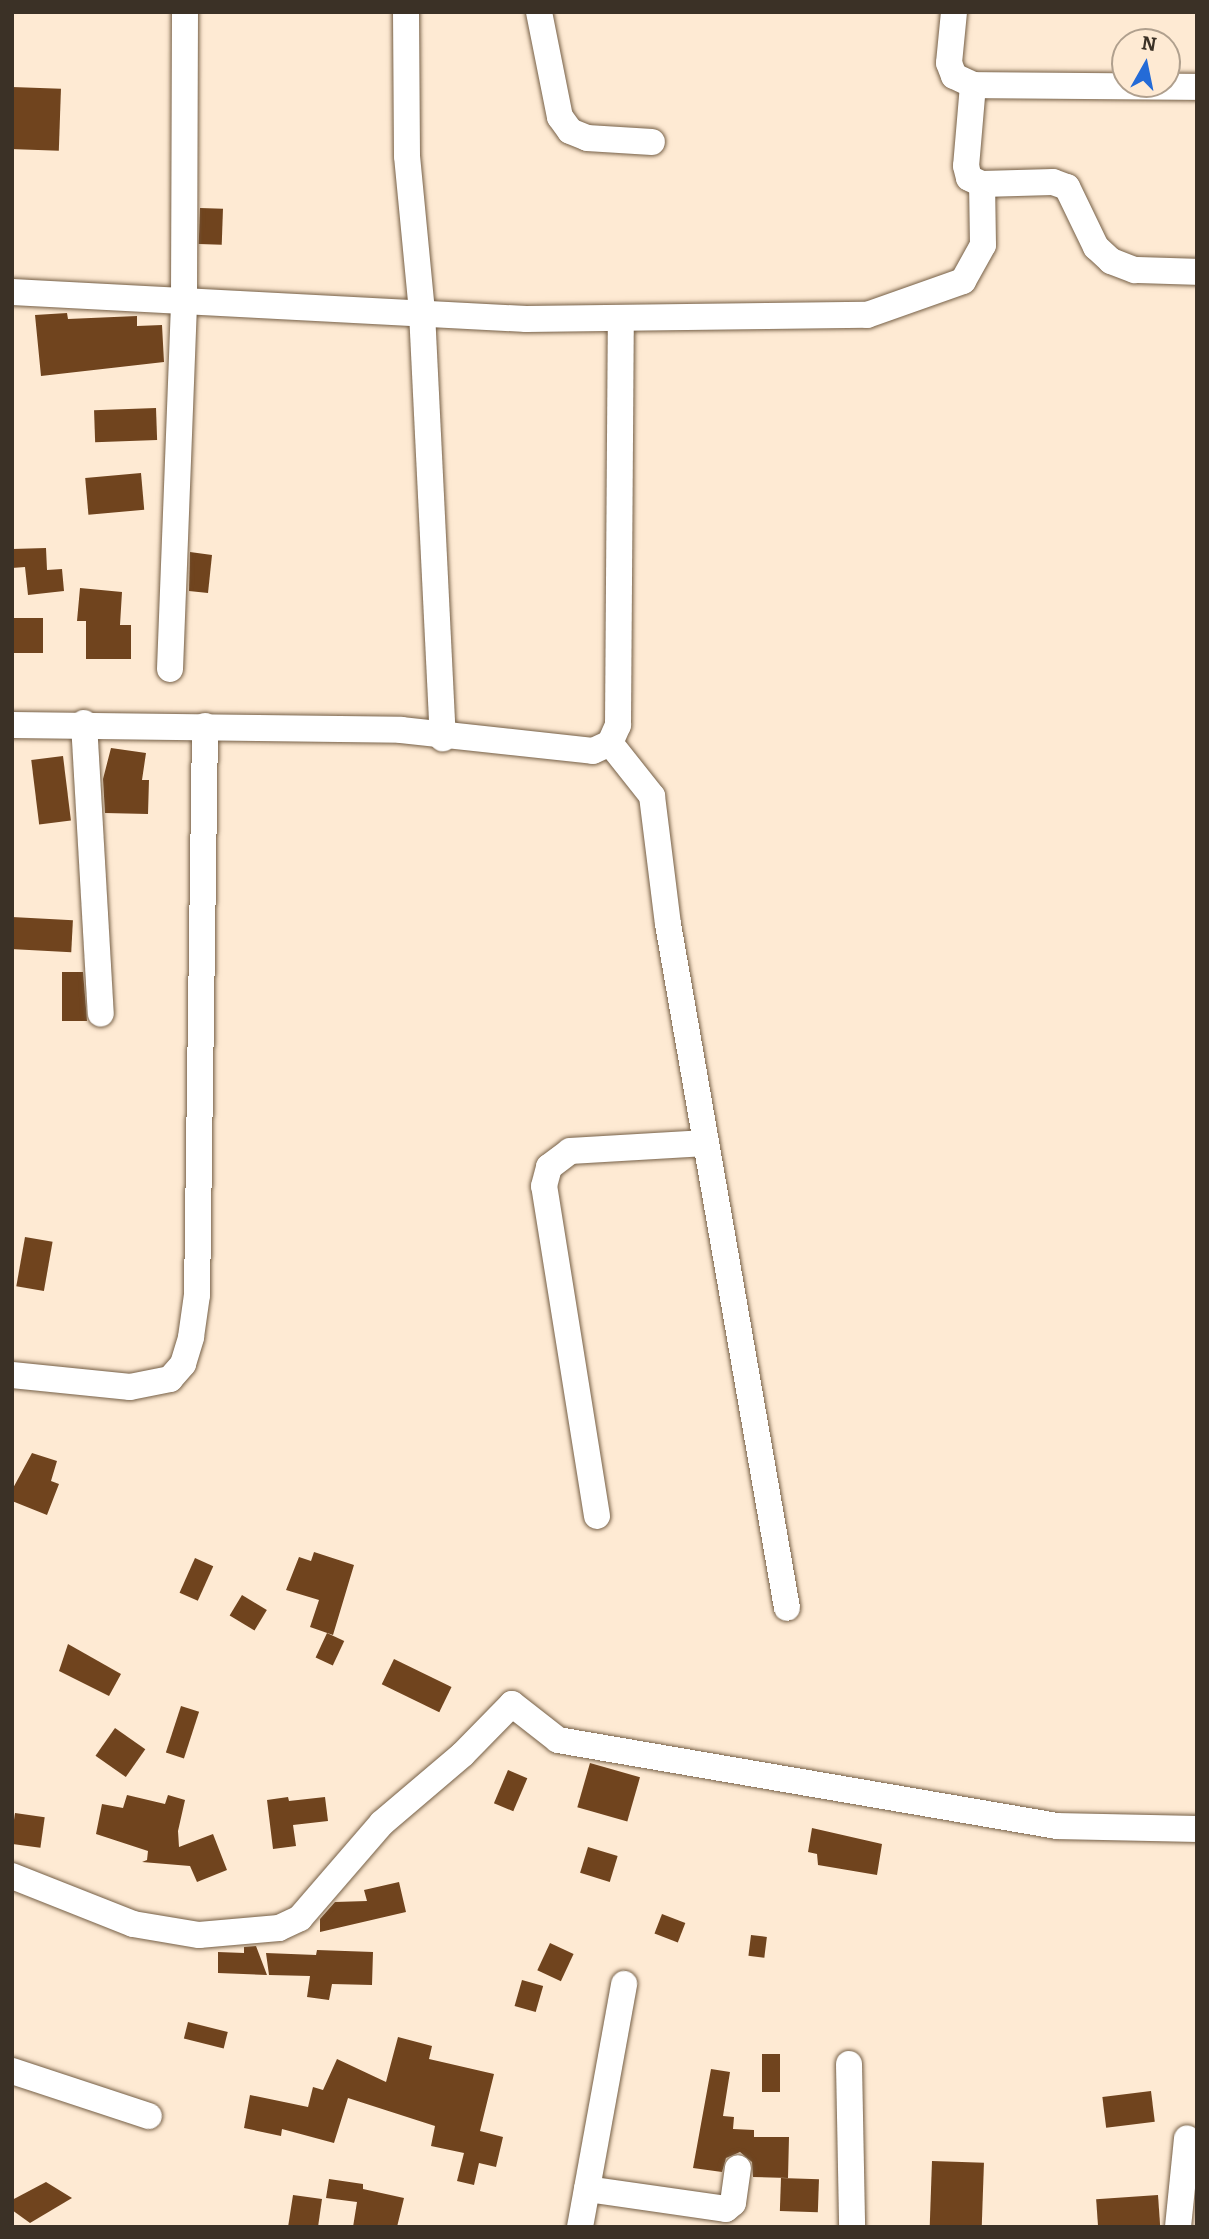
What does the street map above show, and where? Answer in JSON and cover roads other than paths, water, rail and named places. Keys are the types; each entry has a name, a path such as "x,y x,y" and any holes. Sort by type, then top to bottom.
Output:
{"street":[{"path":"170,669 184,298 185,12"},
{"path":"406,12 407,156 422,312 443,738"},
{"path":"539,12 560,117 570,131 587,138 652,142"},
{"path":"954,12 949,63 954,76 973,85 1197,87"},
{"path":"973,85 966,166 970,178 982,184 1053,183 1067,187 1096,247 1111,261 1135,270 1197,272"},
{"path":"12,292 184,298 526,319 867,315 963,281 983,245 982,184"},
{"path":"12,725 84,723 401,730 443,738 593,751 610,743 618,725 621,318"},
{"path":"84,723 101,1014"},
{"path":"12,1375 130,1387 170,1379 183,1364 191,1337 197,1295 205,726"},
{"path":"610,743 652,796 668,923 787,1608"},
{"path":"597,1516 544,1186 549,1167 570,1151 706,1143"},
{"path":"12,1875 133,1924 199,1935 279,1928 300,1918 382,1823 463,1754 512,1704 558,1740 1058,1826 1197,1829"},
{"path":"580,2227 624,1984"},
{"path":"849,2064 852,2227"},
{"path":"12,2071 149,2116"},
{"path":"1178,2227 1187,2138"},
{"path":"587,2189 726,2209 733,2203 738,2168"}]}
